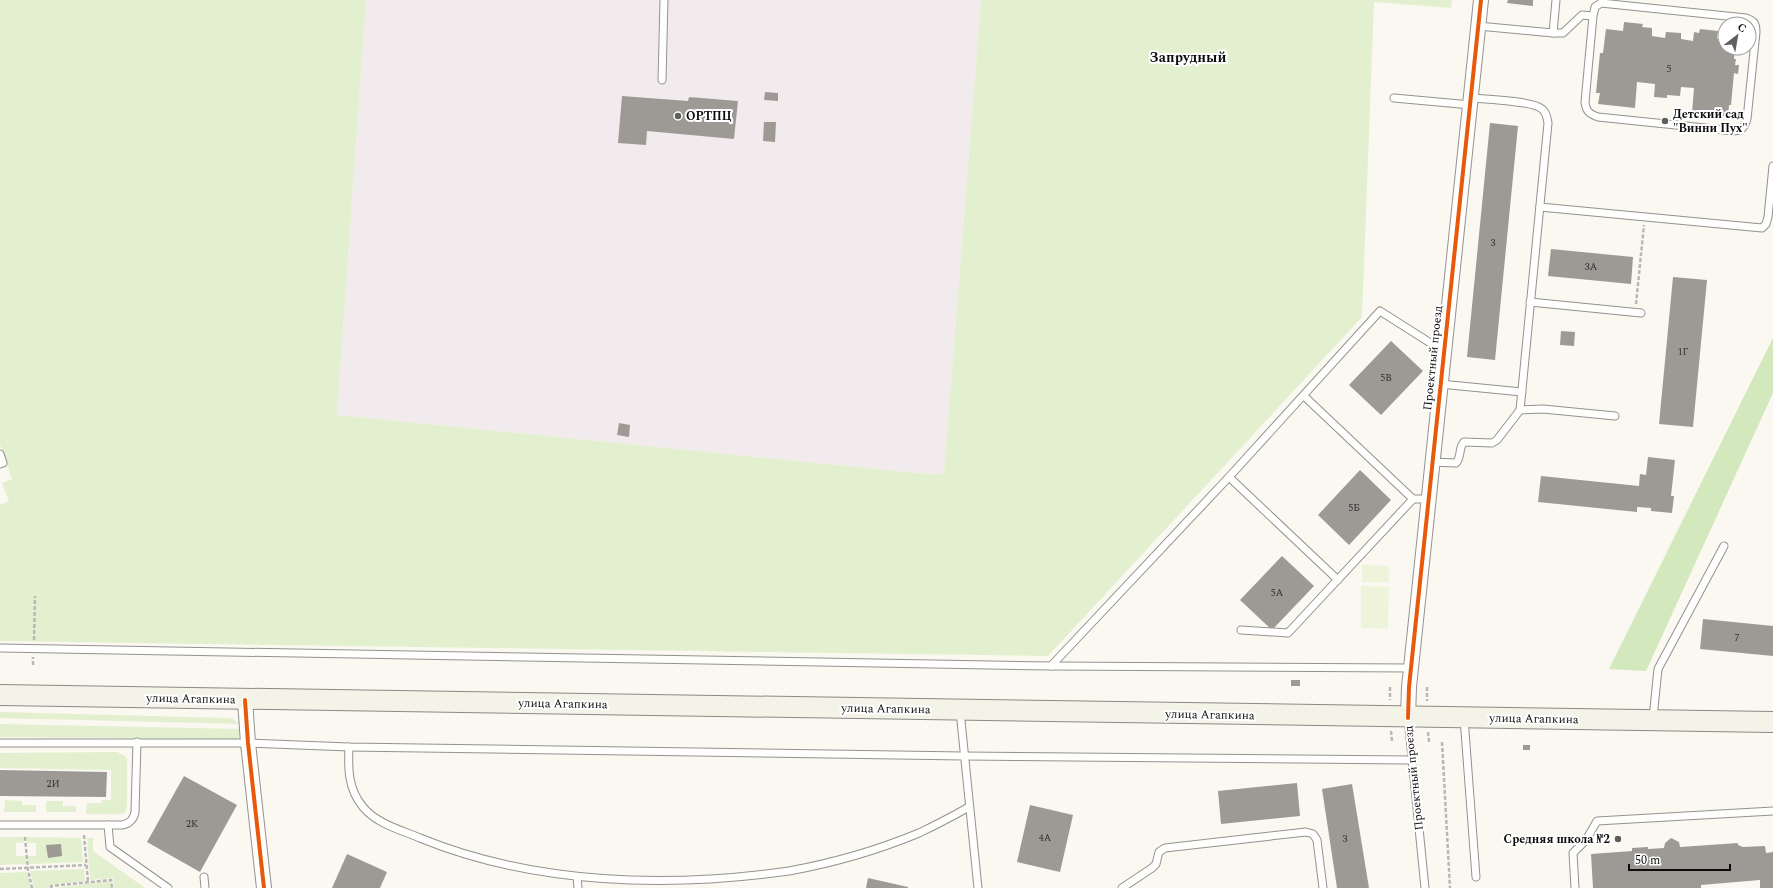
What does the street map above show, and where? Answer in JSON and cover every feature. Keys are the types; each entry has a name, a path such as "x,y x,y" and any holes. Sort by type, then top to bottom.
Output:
{"main road":[{"name":"улица Агапкина","path":"0,695 1408,718 1773,722"}],"street":[{"name":"Проектный проезд","path":"1408,718 1411,668 1431,462 1481,0"},
{"path":"245,700 248,743 264,888"}],"lane":[{"path":"662,80 664,0"},
{"path":"1553,33 1556,0"},
{"path":"1601,3 1746,18 1752,20 1756,25 1756,32 1745,126 1740,130 1734,131 1598,117 1590,114 1585,109 1585,102 1593,16 1595,7 1601,3"},
{"path":"1478,26 1553,33 1564,32 1582,15 1593,16"},
{"path":"1394,98 1532,104 1541,108 1546,114 1548,123 1520,410 1497,440 1492,443 1464,442 1461,444 1458,461 1456,464 1431,462"},
{"path":"1540,207 1762,228 1766,224 1768,217 1773,166"},
{"path":"1530,302 1638,313"},
{"path":"1052,666 1304,396 1380,311 1443,351"},
{"path":"1440,384 1522,392"},
{"path":"1304,396 1413,499 1428,499"},
{"path":"1520,410 1543,409 1615,416"},
{"path":"0,454 3,463 0,464"},
{"path":"1228,477 1338,580"},
{"path":"1241,630 1288,633 1413,499"},
{"path":"1653,720 1658,669 1724,546"},
{"path":"0,648 1052,666 1411,668"},
{"path":"960,711 978,888"},
{"name":"Проектный проезд","path":"1408,718 1425,888"},
{"path":"1464,718 1476,877"},
{"path":"0,826 125,825 131,821 135,815 137,742"},
{"path":"0,743 248,743 349,747 964,756 1411,760"},
{"path":"349,747 348,771 352,788 362,806 378,820 428,841 472,856 516,867 577,878 606,881 668,885 744,878 789,871 833,861 877,848 920,832 969,807"},
{"path":"1575,888 1573,853 1586,840 1597,822 1773,812"},
{"path":"108,825 110,847 168,888"},
{"path":"1122,888 1152,868 1156,864 1159,852 1165,848 1306,832 1314,834 1317,840 1323,888"},
{"path":"204,877 205,888"},
{"path":"577,878 578,888"}],"path":[{"path":"1638,313 1645,217"},
{"path":"33,665 35,596"},
{"path":"1442,742 1450,888"},
{"path":"25,837 32,888"},
{"path":"84,838 88,882"},
{"path":"0,868 86,866"},
{"path":"51,888 51,886 112,880 112,888"}],"shaded area":[{"path":"366,0 981,0 944,472 938,475 337,415"}],"green space":[{"path":"0,0 366,0 337,415 938,475 944,472 981,0 1452,0 1451,8 1374,2 1362,317 1048,656 0,641 0,505 9,501 2,483 12,479 0,445"},
{"path":"1773,338 1773,393 1646,671 1609,669"},
{"path":"1362,565 1389,566 1389,582 1362,582"},
{"path":"1361,586 1389,587 1388,629 1361,628"},
{"path":"0,712 228,718 233,719 239,724 0,718"},
{"path":"0,724 241,729 239,738 235,739 0,737"},
{"path":"117,752 125,756 127,759 127,807 125,813 122,814 86,814 87,803 101,803 102,800 111,800 111,770 0,768 0,753"},
{"path":"5,800 22,801 22,805 36,805 36,812 4,812"},
{"path":"46,801 63,801 63,806 76,806 76,812 46,812"},
{"path":"0,837 24,837 24,842 16,843 16,856 25,856 26,864 0,865"},
{"path":"27,837 81,838 83,862 29,864 28,856 36,856 36,843 27,843"},
{"path":"87,838 93,838 93,851 145,888 114,888 113,878 90,880"},
{"path":"84,869 85,881 49,885 49,888 34,888 30,871"},
{"path":"27,872 31,888 0,888 0,873"},
{"path":"110,881 111,888 53,888"}],"building":[{"path":"1508,0 1533,0 1533,6 1507,3"},
{"path":"1624,22 1643,24 1642,27 1652,28 1652,36 1665,38 1666,32 1681,33 1681,39 1693,41 1694,32 1699,33 1700,29 1717,31 1717,56 1734,56 1734,59 1736,59 1735,65 1739,65 1738,74 1734,73 1731,105 1729,105 1728,117 1692,113 1694,88 1681,87 1680,96 1667,95 1667,98 1654,97 1655,84 1637,82 1635,108 1598,104 1600,93 1596,93 1600,53 1603,53 1606,29 1623,31"},
{"path":"765,92 778,93 778,101 764,100"},
{"name":"ОРТПЦ","path":"622,96 688,101 689,97 738,101 734,139 647,131 646,145 618,143"},
{"path":"764,122 776,122 775,142 763,141"},
{"path":"1490,123 1518,126 1495,360 1467,357"},
{"path":"1551,249 1633,257 1631,284 1548,276"},
{"path":"1673,277 1707,280 1693,427 1659,424"},
{"path":"1561,331 1575,332 1574,346 1560,345"},
{"path":"1391,341 1423,371 1381,415 1349,385"},
{"path":"619,423 630,425 629,437 617,435"},
{"path":"1648,457 1675,460 1671,496 1674,496 1672,513 1651,511 1651,508 1637,507 1637,512 1538,502 1541,476 1639,486 1640,474 1646,475"},
{"path":"1360,470 1391,500 1349,545 1318,515"},
{"path":"1282,556 1314,586 1272,630 1240,600"},
{"path":"1703,619 1773,626 1773,656 1700,649"},
{"path":"1291,680 1300,680 1300,686 1291,686"},
{"path":"1523,745 1530,745 1530,750 1523,750"},
{"path":"0,770 107,772 106,797 0,796"},
{"path":"184,776 237,805 200,872 147,842"},
{"path":"1297,783 1300,816 1221,824 1218,791"},
{"path":"1352,784 1369,888 1337,888 1322,789"},
{"path":"1030,805 1073,815 1060,872 1017,862"},
{"path":"1671,838 1679,842 1680,847 1738,843 1738,845 1743,847 1765,846 1766,853 1773,852 1773,888 1760,888 1760,880 1701,885 1701,888 1593,888 1591,854 1632,851 1632,848 1664,848 1665,843"},
{"path":"61,844 62,856 48,858 46,845"},
{"path":"347,854 387,872 380,888 332,888"},
{"path":"868,878 908,887 908,888 866,888"}],"cycle path":[{"path":"1408,718 1409,687 1481,0"},
{"path":"245,700 248,743 264,888"}],"place":[{"name":"ОРТПЦ","path":"678,116"},
{"name":"Детский сад \"Винни Пух\"","path":"1665,121"},
{"name":"Средняя школа №2","path":"1618,839"}],"district":[{"name":"Запрудный","path":"1188,57"}]}
